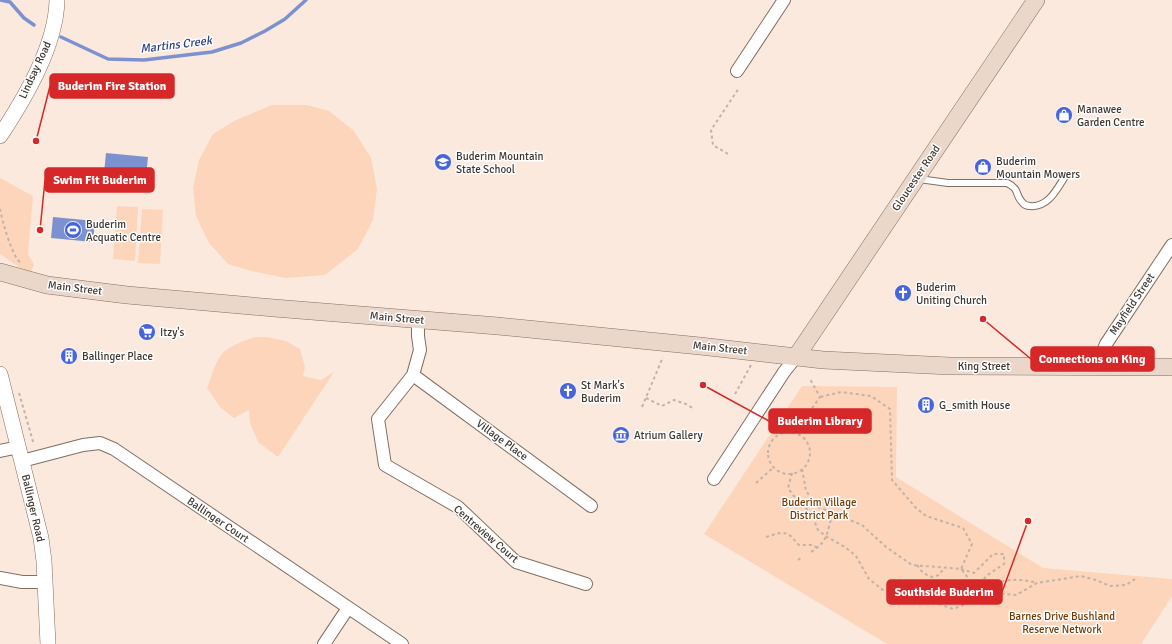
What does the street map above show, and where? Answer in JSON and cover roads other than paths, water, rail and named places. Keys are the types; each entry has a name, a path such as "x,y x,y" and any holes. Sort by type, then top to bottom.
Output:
{"main road":[{"name":"Gloucester Road","path":"796,357 1036,0"},
{"name":"Main Street","path":"0,272 47,285 127,295 694,345 796,357"},
{"name":"King Street","path":"796,357 823,360 950,366 1172,367"}],"street":[{"name":"Lindsay Road","path":"0,136 30,85 44,56 54,24 57,0"},
{"path":"737,71 784,0"},
{"name":"Mayfield Street","path":"1100,367 1101,357 1106,344 1172,245"},
{"name":"Centreview Court","path":"418,320 420,350 413,374 378,419 385,465 458,507 516,562 586,584"},
{"path":"714,479 784,372 796,357"},
{"name":"Ballinger Road","path":"0,374 41,538 48,644"},
{"name":"Village Place","path":"413,374 591,506"},
{"name":"Ballinger Court","path":"0,451 20,454 100,443 114,449 402,644"},
{"path":"0,578 22,582 45,582"},
{"path":"324,644 348,608"}],"lane":[{"path":"915,179 948,183 1007,183 1015,188 1023,204 1032,206 1041,205 1047,201 1066,175"}],"water":[{"path":"106,153 148,157 146,177 104,173"},
{"name":"Buderim Acquatic Centre","path":"53,217 95,221 93,242 51,238"}],"waterway":[{"name":"Martins Creek","path":"0,0 10,2 24,18 34,25"},
{"name":"Martins Creek","path":"61,37 108,59 144,60 212,52 241,43 265,31 285,19 306,0"}],"place":[{"name":"Manawee Garden Centre","path":"1064,115"},
{"name":"Buderim Fire Station","path":"36,141"},
{"name":"Buderim Mountain State School","path":"443,162"},
{"name":"Buderim Mountain Mowers","path":"983,167"},
{"name":"Swim Fit Buderim","path":"40,230"},
{"name":"Buderim Acquatic Centre","path":"73,230"},
{"name":"Buderim Uniting Church","path":"903,293"},
{"name":"Connections on King","path":"983,319"},
{"name":"Itzy's","path":"147,332"},
{"name":"Ballinger Place","path":"69,356"},
{"name":"Buderim Library","path":"703,385"},
{"name":"St Mark's Buderim","path":"568,391"},
{"name":"G_smith House","path":"926,405"},
{"name":"Atrium Gallery","path":"621,435"},
{"name":"Southside Buderim","path":"1028,521"}],"park label":[{"name":"Buderim Village District Park","path":"819,508"},
{"name":"Barnes Drive Bushland Reserve Network","path":"1062,622"}]}
